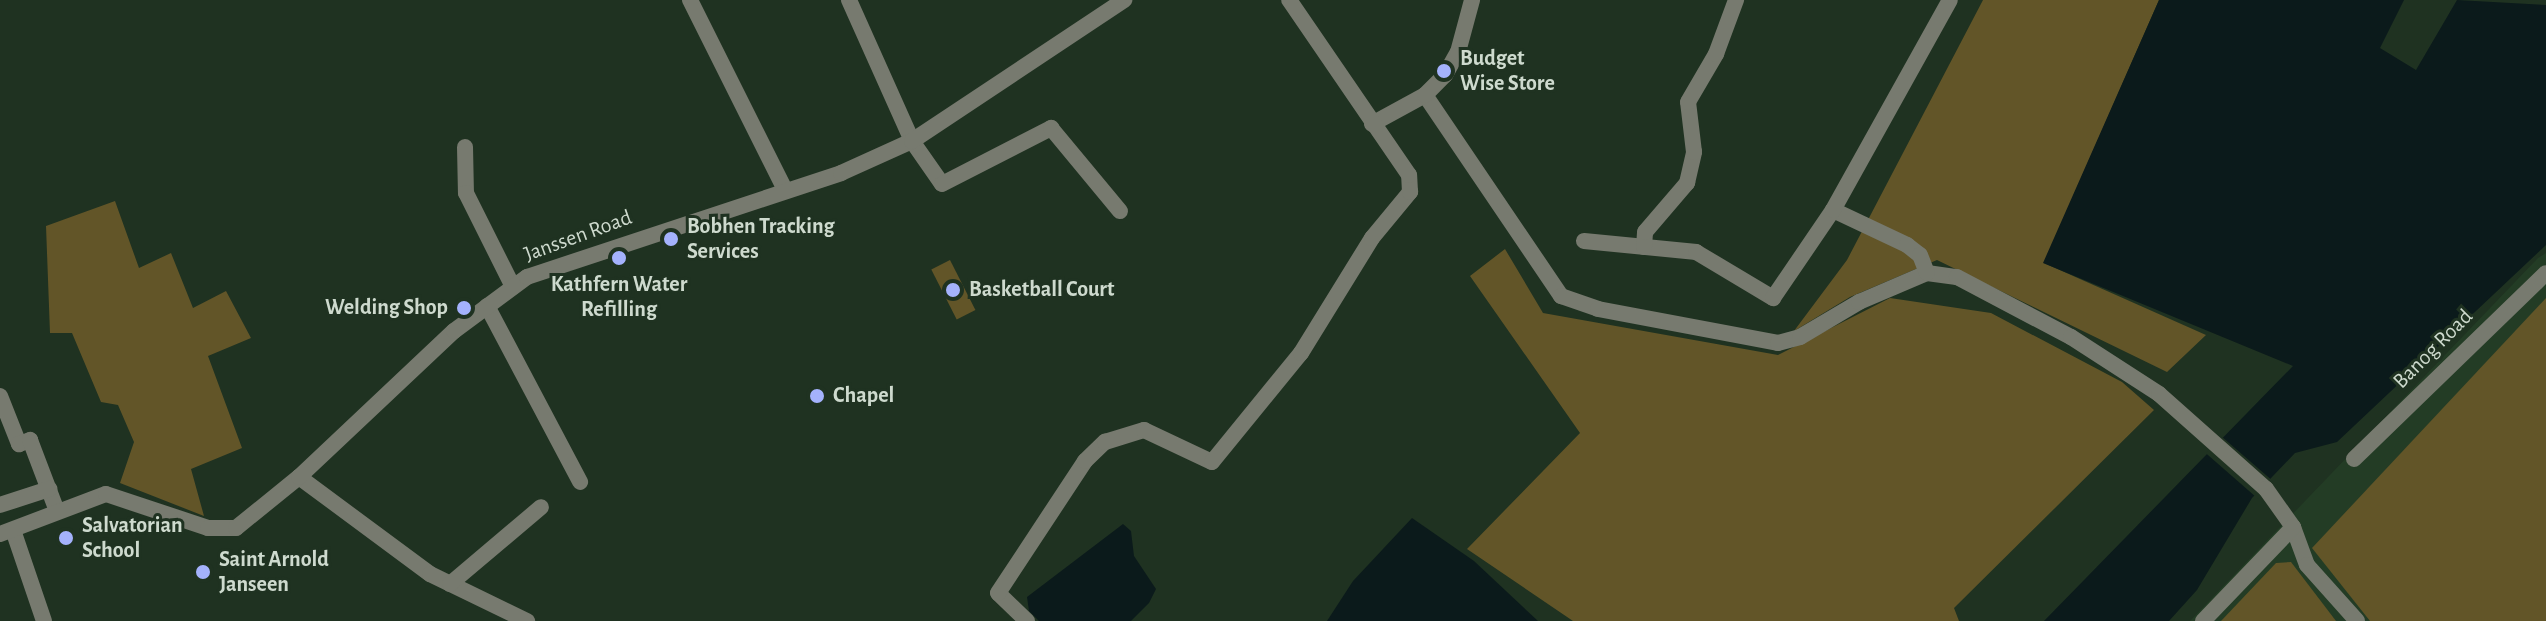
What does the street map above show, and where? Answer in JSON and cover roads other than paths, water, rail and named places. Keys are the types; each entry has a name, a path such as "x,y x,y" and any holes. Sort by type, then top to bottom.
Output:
{"street":[{"path":"849,0 912,141 942,184 948,184 1051,128 1120,211"},
{"name":"Janssen Road","path":"6,532 106,494 208,528 236,528 299,477 487,306 513,287 577,257 785,190 912,141 1124,0"},
{"path":"1027,621 998,593 1085,461 1105,442 1144,430 1212,462 1335,304 1372,238 1410,192 1409,175 1289,0"},
{"path":"1372,124 1425,95 1458,52 1472,0"},
{"path":"1644,247 1645,232 1687,183 1694,152 1688,102 1716,54 1736,0"},
{"path":"1584,241 1696,252 1773,298 1833,210 1950,0"},
{"path":"691,1 785,190"},
{"path":"1425,95 1561,296 1579,304 1778,343 1800,337 1859,302 1927,273 1957,277 2071,337 2159,394 2266,489 2293,527 2307,565 2357,621"},
{"path":"465,147 466,193 513,287"},
{"path":"1833,210 1907,245 1920,255 1927,273"},
{"name":"Banog Road","path":"2354,459 2546,273"},
{"path":"487,306 580,482"},
{"path":"0,396 19,444 30,440 57,511"},
{"path":"299,477 450,584 527,621"},
{"path":"0,505 49,489"},
{"path":"450,584 541,507"},
{"path":"2203,621 2293,527"},
{"path":"6,532 44,621"}],"place":[{"name":"Budget Wise Store","path":"1444,71"},
{"name":"Bobhen Tracking Services","path":"671,239"},
{"name":"Kathfern Water Refilling","path":"619,258"},
{"name":"Basketball Court","path":"953,290"},
{"name":"Welding Shop","path":"464,308"},
{"name":"Chapel","path":"817,396"},
{"name":"Salvatorian School","path":"66,538"},
{"name":"Saint Arnold Janseen","path":"203,572"}]}
